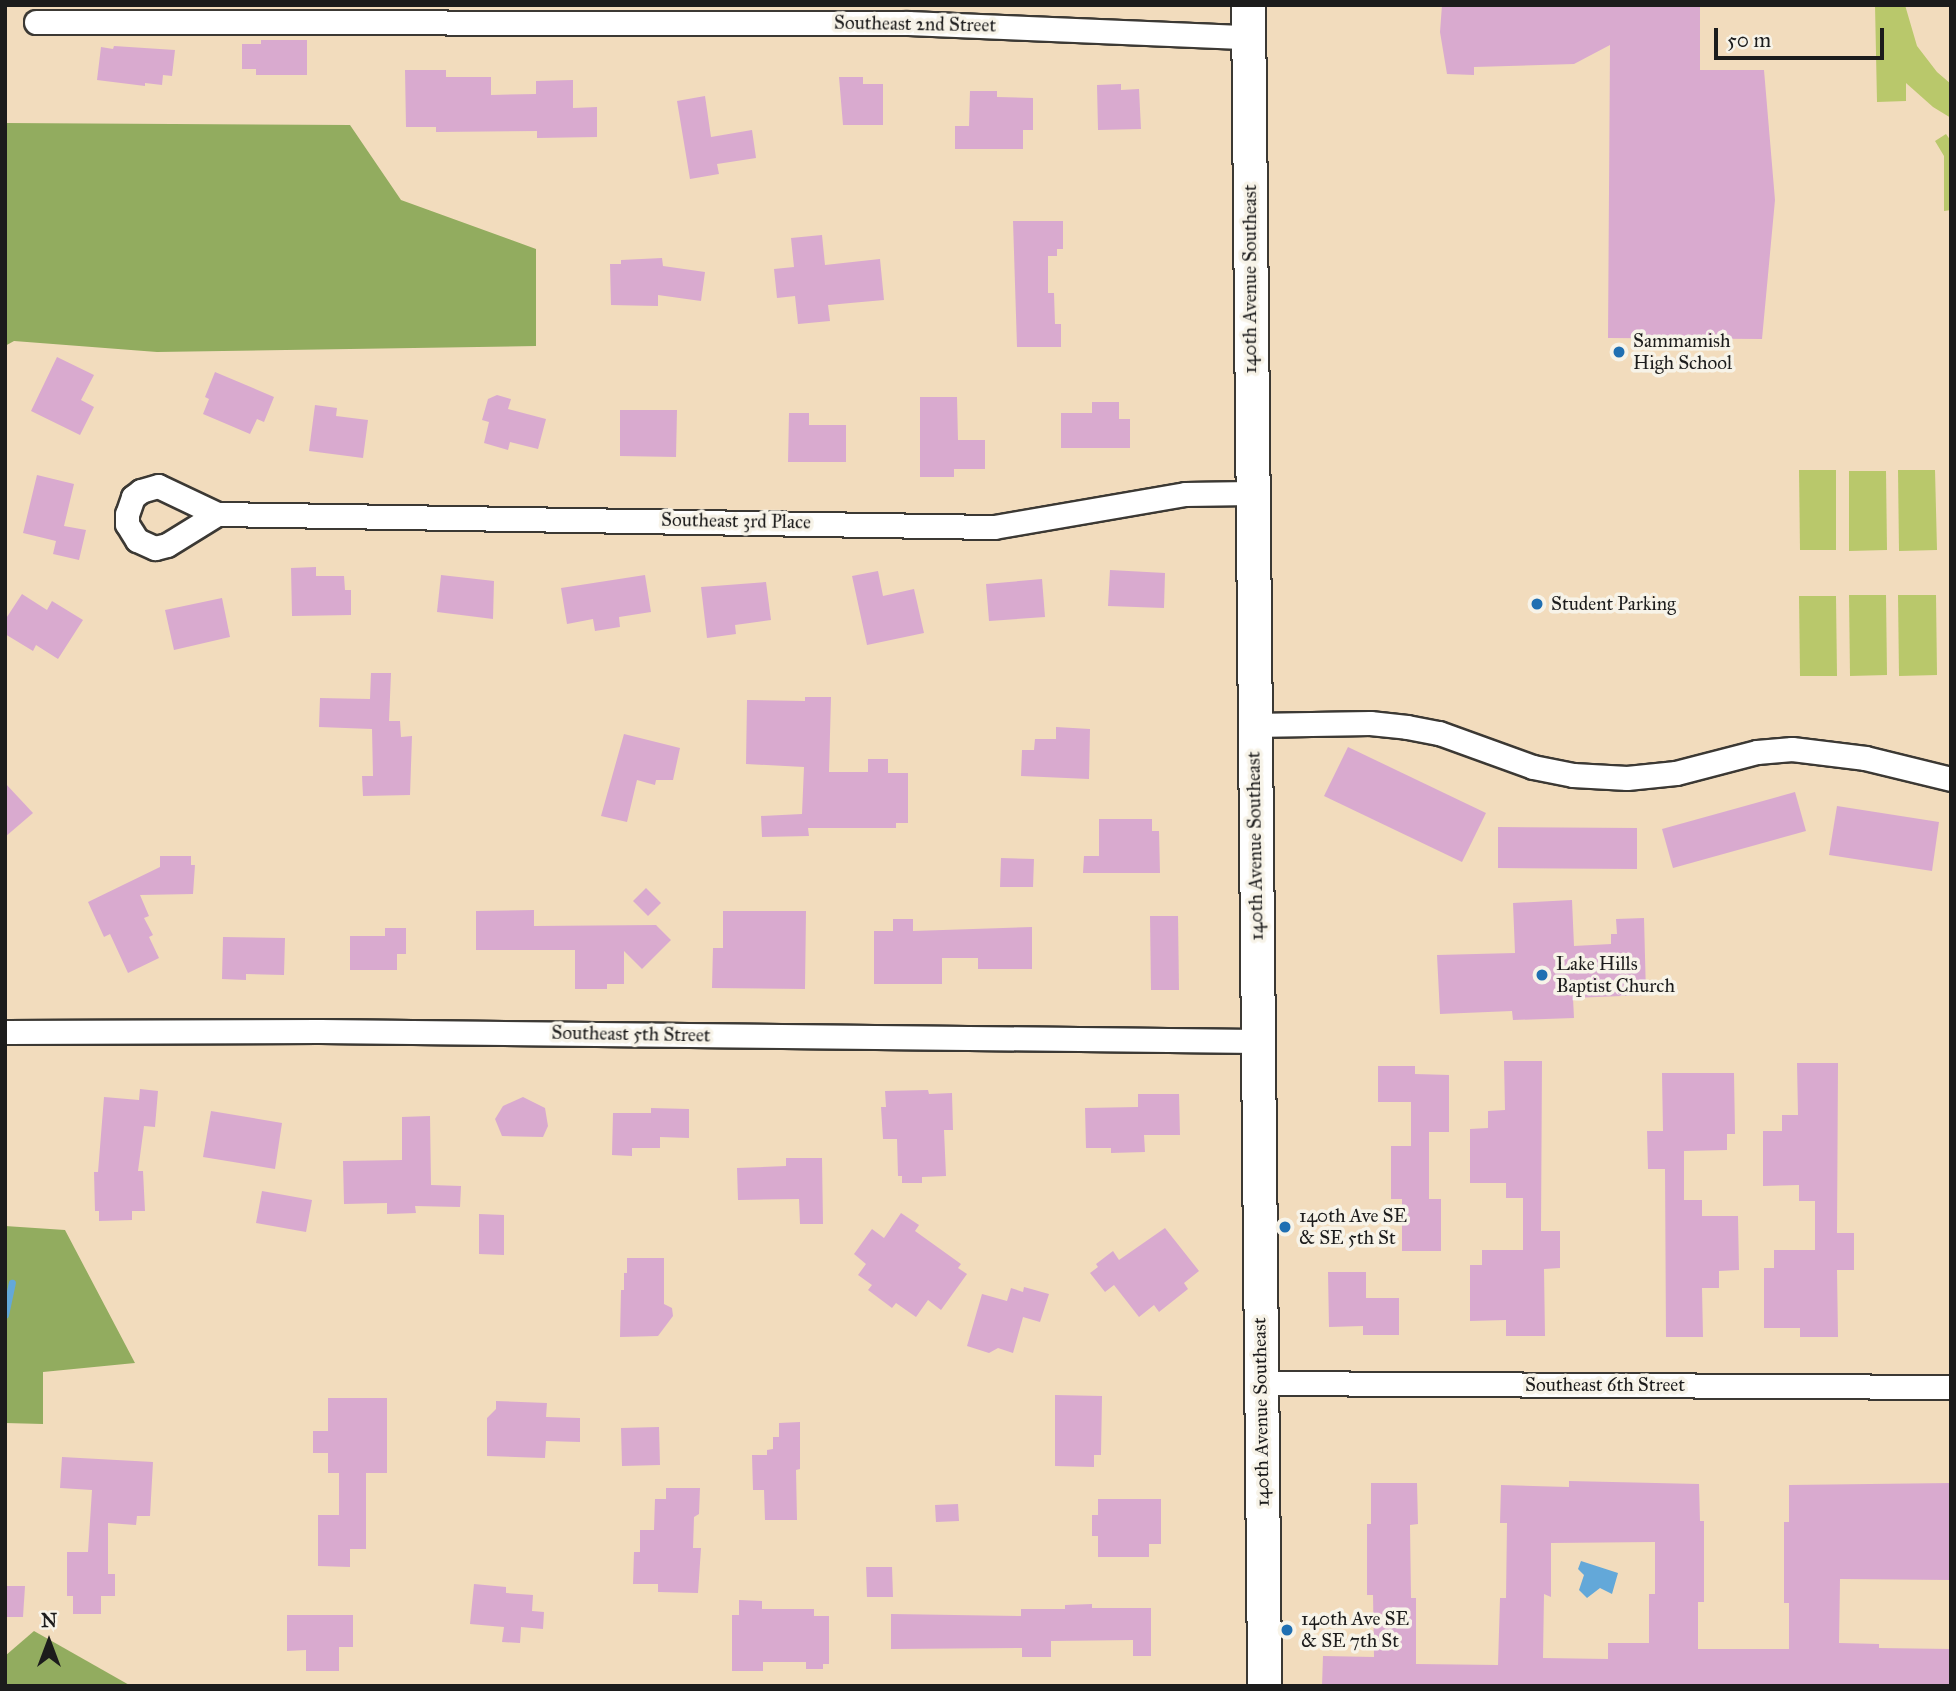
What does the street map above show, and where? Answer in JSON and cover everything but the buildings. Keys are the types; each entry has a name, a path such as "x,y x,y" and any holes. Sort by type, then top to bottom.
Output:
{"street":[{"name":"Southeast 2nd Street","path":"36,22 1248,21"},
{"name":"140th Avenue Southeast","path":"1248,21 1264,1686"},
{"name":"Southeast 3rd Place","path":"217,514 994,527 1185,494 1251,493"},
{"path":"1254,725 1370,723 1407,727 1439,733 1533,767 1573,775 1627,778 1676,774 1757,752 1792,749 1865,758 1951,779"},
{"name":"Southeast 5th Street","path":"5,1032 320,1031 1256,1041"},
{"name":"Southeast 6th Street","path":"1260,1383 1951,1387"}],"green space":[{"path":"1875,5 1905,5 1917,46 1937,72 1951,84 1951,118 1933,107 1906,83 1906,101 1877,102"},
{"path":"5,123 350,125 401,200 536,249 536,346 157,352 14,341 5,346"},
{"path":"1946,134 1951,141 1951,210 1944,211 1944,156 1935,141"},
{"path":"1799,470 1836,470 1836,550 1800,550"},
{"path":"1898,470 1935,470 1937,550 1899,551"},
{"path":"1849,471 1886,471 1887,550 1849,551"},
{"path":"1849,595 1886,595 1887,675 1850,676"},
{"path":"1898,595 1936,595 1937,675 1899,676"},
{"path":"1799,596 1836,596 1837,676 1800,676"},
{"path":"5,1226 65,1230 135,1363 43,1372 43,1424 5,1423"},
{"path":"34,1631 131,1686 5,1686 5,1656"}],"water":[{"path":"1581,1561 1618,1573 1612,1594 1600,1588 1587,1598 1579,1590 1584,1575 1578,1569"}],"waterway":[{"path":"5,1315 12,1283"}],"place":[{"name":"Sammamish High School","path":"1619,352"},
{"name":"Student Parking","path":"1537,604"},
{"name":"Lake Hills Baptist Church","path":"1542,975"},
{"name":"140th Ave SE & SE 5th St","path":"1285,1227"},
{"name":"140th Ave SE & SE 7th St","path":"1287,1630"}]}
